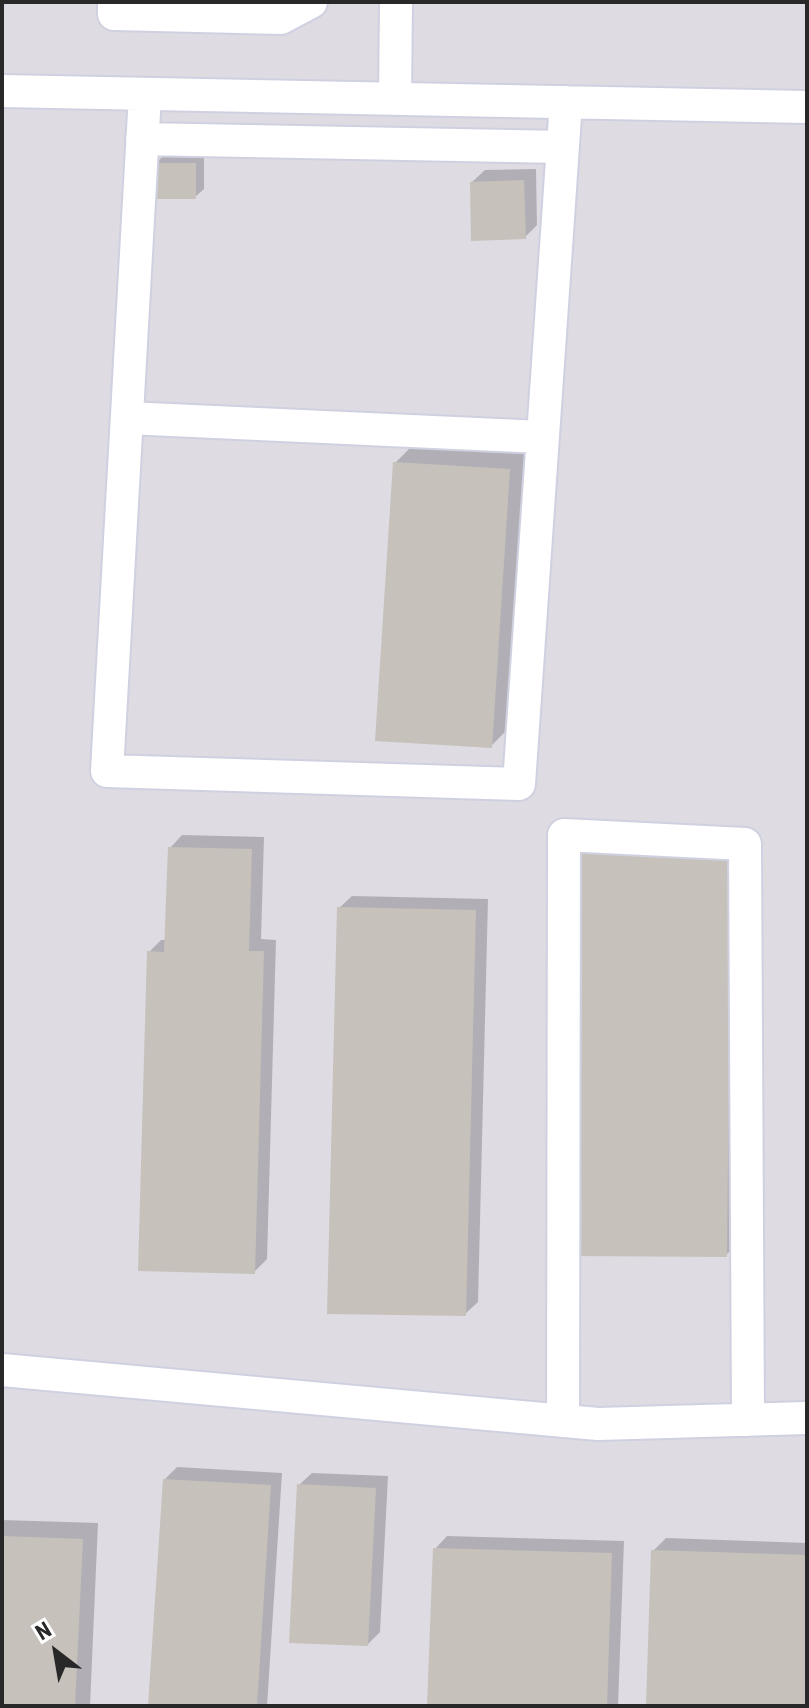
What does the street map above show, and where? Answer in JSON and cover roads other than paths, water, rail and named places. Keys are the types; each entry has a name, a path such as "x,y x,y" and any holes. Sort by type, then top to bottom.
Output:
{"street":[{"path":"114,2 114,14 281,18 311,2"},
{"path":"395,99 396,2"},
{"path":"2,91 807,107"},
{"path":"145,94 107,771 519,784 566,102"},
{"path":"142,139 563,147"},
{"path":"127,418 542,437"},
{"path":"563,1421 564,835 745,844 748,1420"},
{"path":"2,1370 598,1424 807,1418"}]}
